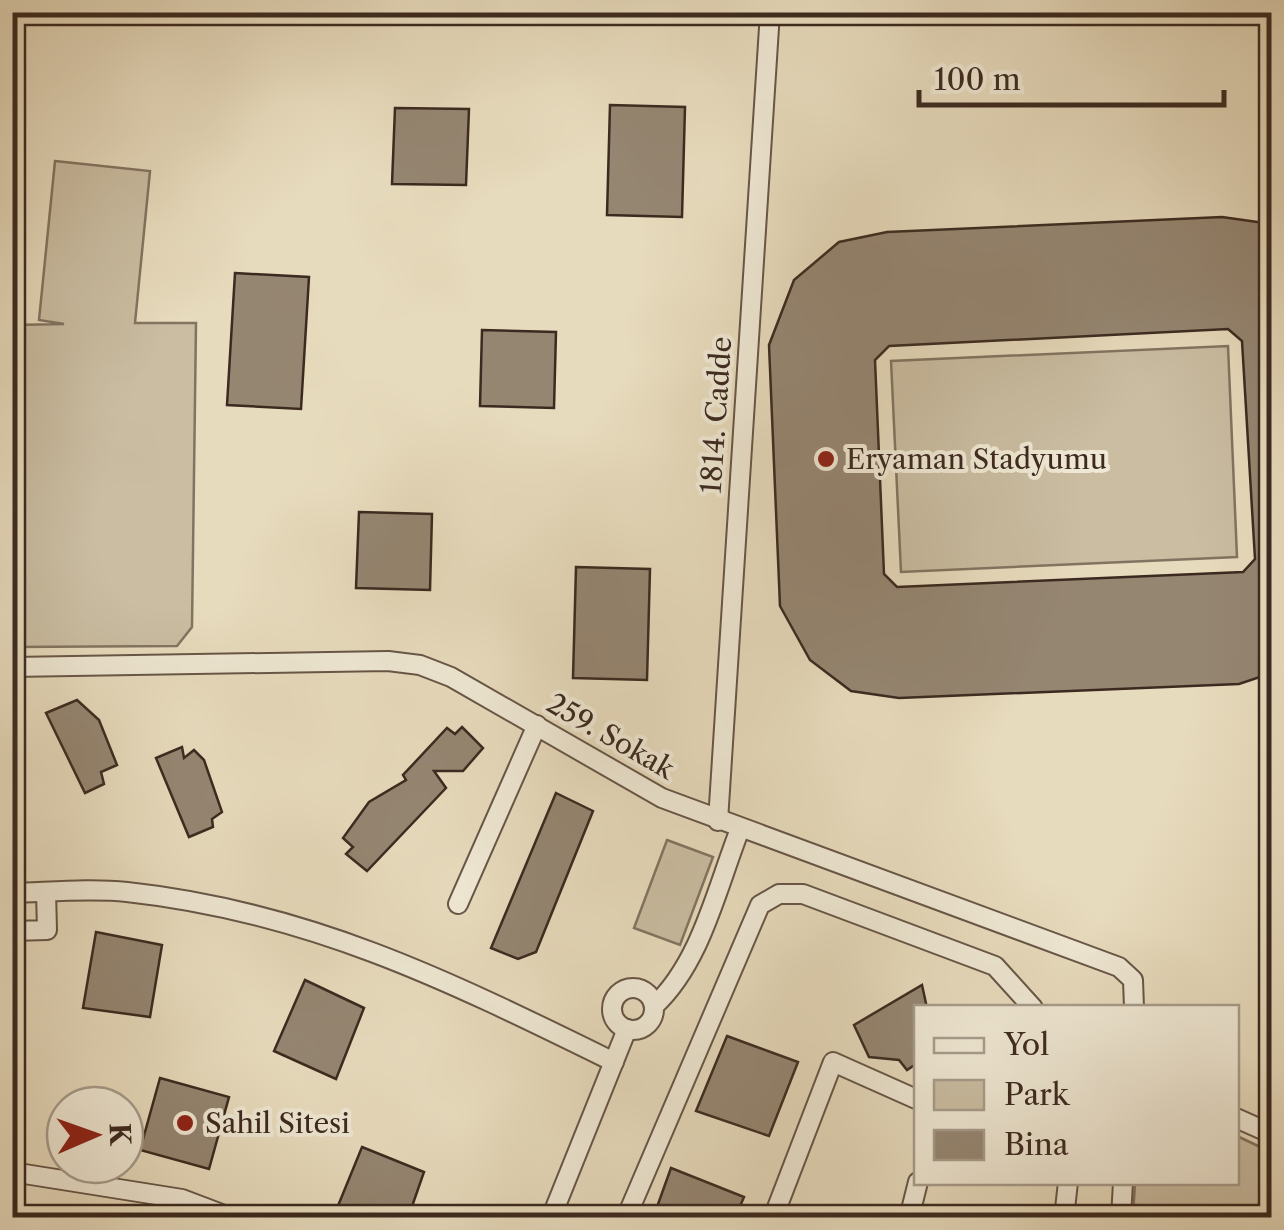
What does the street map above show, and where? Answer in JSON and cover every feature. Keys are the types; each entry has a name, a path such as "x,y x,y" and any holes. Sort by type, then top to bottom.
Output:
{"street":[{"name":"1814. Cadde","path":"718,821 770,12"},
{"name":"259. Sokak","path":"12,667 388,661 420,665 451,676 662,798 1119,967 1132,980 1134,1005"},
{"path":"458,904 536,725"},
{"path":"627,1029 647,1025 654,1006 675,987 740,829"},
{"path":"12,930 47,930 46,892"},
{"path":"12,893 124,892 220,906 324,933 427,970 614,1062"},
{"path":"626,1218 760,905 779,894 803,894 995,966 1030,1005"},
{"path":"627,1029 613,1015 614,1002 622,991 642,989 654,1006"},
{"path":"552,1218 627,1029"},
{"path":"773,1218 833,1062 914,1098"},
{"path":"1239,1119 1272,1134"},
{"path":"12,1172 182,1199 232,1218"},
{"path":"909,1218 917,1185"},
{"path":"1064,1218 1068,1185"},
{"path":"1120,1218 1123,1185"}],"green space":[{"path":"55,161 150,171 135,323 196,323 192,627 177,646 13,647 13,325 64,324 39,320"},
{"path":"1228,346 1237,557 901,572 891,361"},
{"path":"667,840 713,857 680,945 634,928"},
{"path":"1239,1137 1271,1152 1271,1217 1133,1217 1135,1185 1239,1185"}],"building":[{"path":"610,105 685,107 682,217 607,215"},
{"path":"395,108 469,109 466,185 392,184"},
{"name":"Eryaman Stadyumu","path":"1222,217 1272,224 1272,673 1239,684 899,698 851,691 810,660 780,606 769,345 794,280 839,242 887,232","holes":["1228,329 1242,341 1255,559 1243,572 897,587 884,574 875,360 889,346"]},
{"path":"235,273 309,277 301,409 227,405"},
{"path":"482,330 556,332 554,408 480,406"},
{"path":"359,512 432,514 430,590 356,588"},
{"path":"576,567 650,569 647,680 573,678"},
{"path":"77,700 99,720 117,765 101,772 104,784 85,793 46,713"},
{"path":"462,727 483,748 463,771 434,771 446,788 367,871 346,854 353,847 343,838 369,802 406,780 403,775 447,728 455,734"},
{"path":"182,747 184,758 194,750 204,760 222,812 212,819 213,827 189,837 156,758"},
{"path":"556,793 593,811 536,952 518,959 491,948"},
{"path":"96,932 162,945 150,1017 83,1008"},
{"path":"305,980 364,1008 336,1079 274,1051"},
{"path":"922,985 926,1005 914,1005 914,1065 907,1070 899,1060 869,1057 854,1025"},
{"path":"727,1036 798,1062 769,1136 696,1111"},
{"name":"Sahil Sitesi","path":"160,1078 229,1097 209,1169 145,1151 145,1132"},
{"path":"362,1147 424,1172 408,1218 333,1218"},
{"path":"671,1168 744,1197 735,1218 653,1218"}],"place":[{"name":"Eryaman Stadyumu","path":"826,459"},
{"name":"Sahil Sitesi","path":"185,1123"}]}
